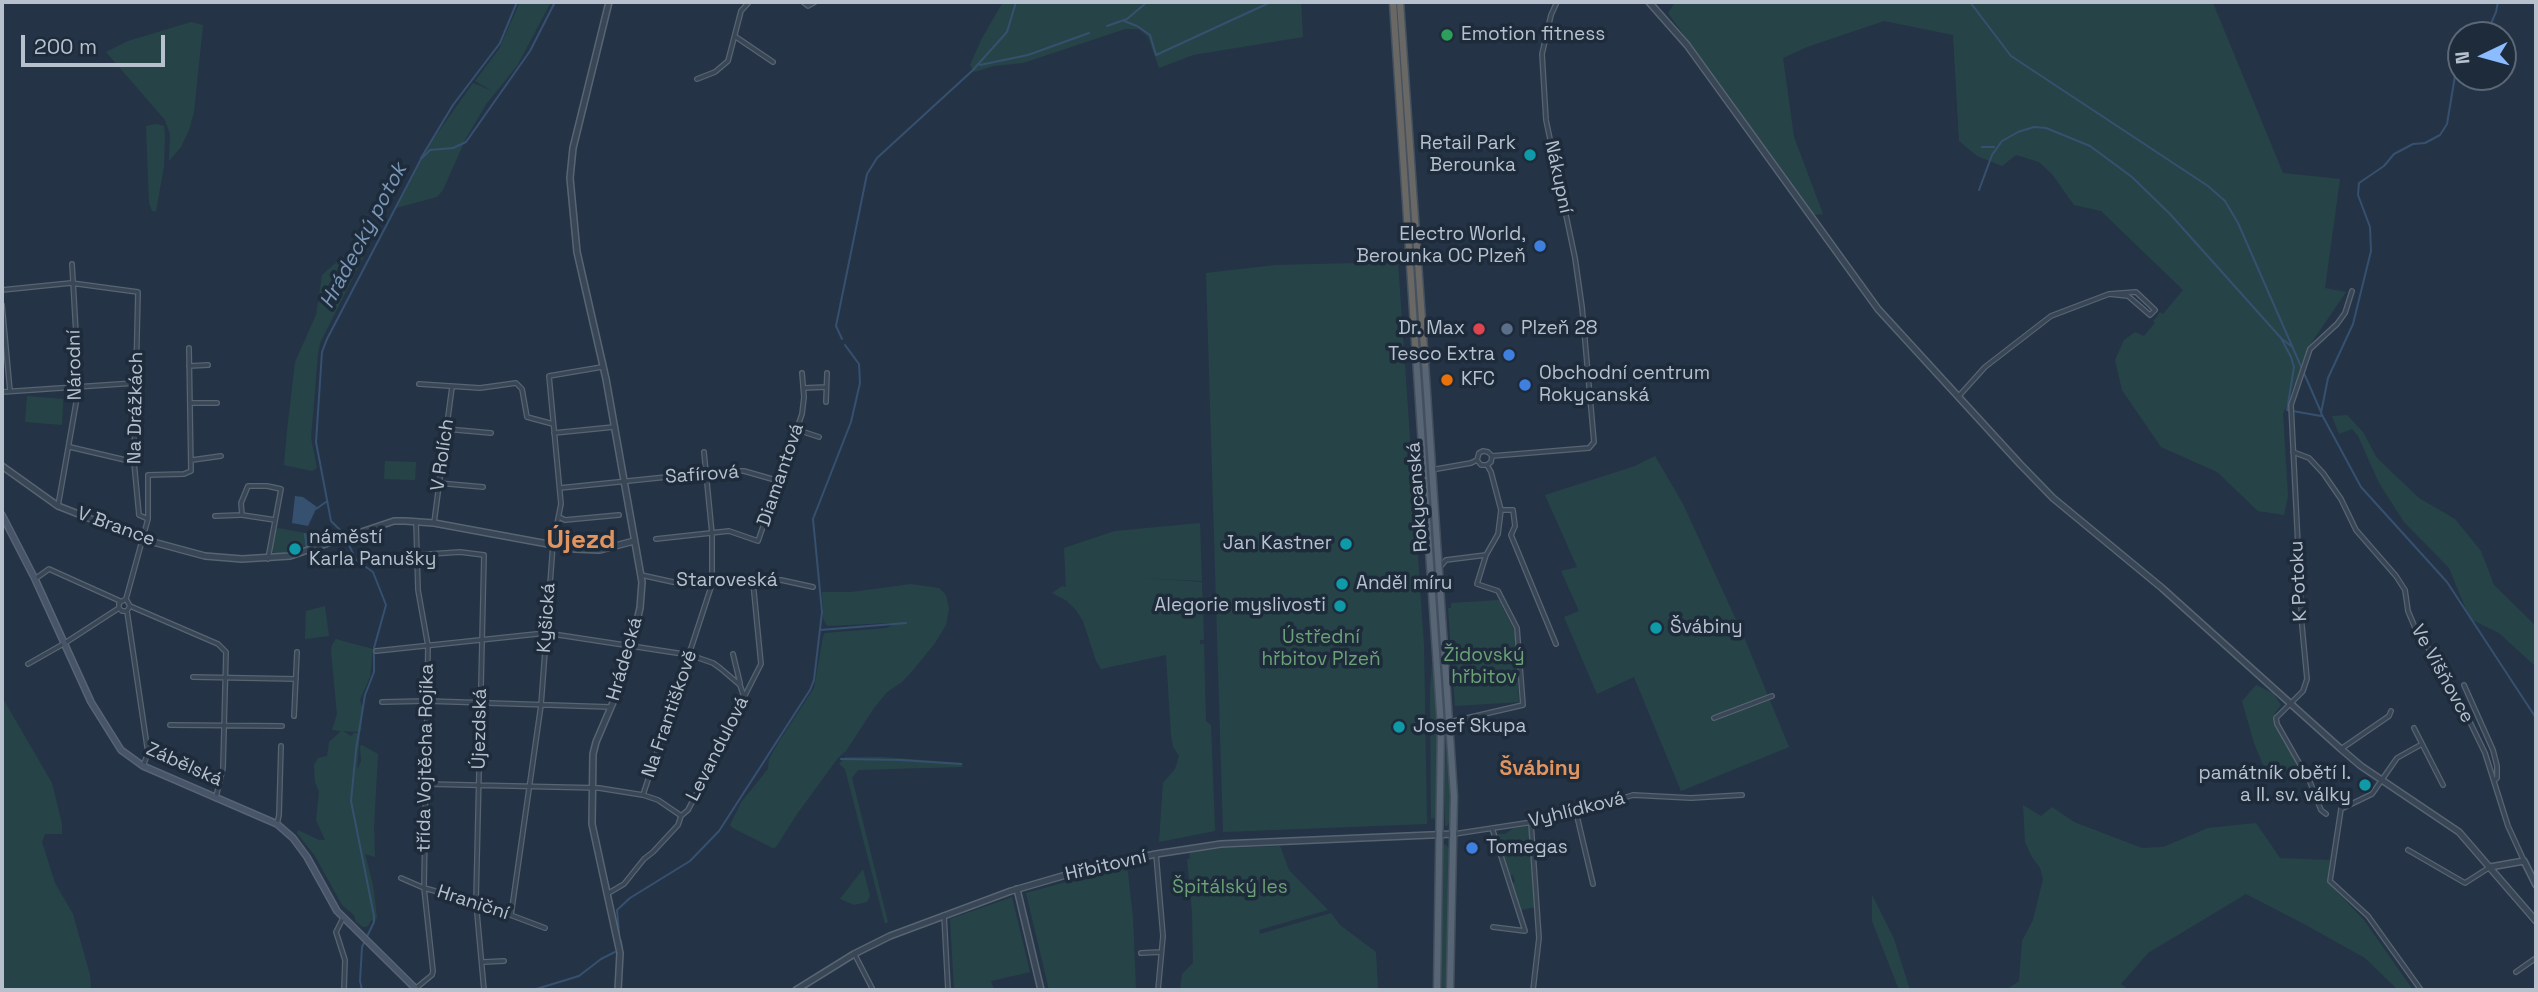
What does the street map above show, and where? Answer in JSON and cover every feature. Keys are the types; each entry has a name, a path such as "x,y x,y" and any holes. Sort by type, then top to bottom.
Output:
{"highway":[{"name":"Rokycanská","path":"1393,2 1416,357"},
{"name":"Rokycanská","path":"1400,2 1425,363"}],"main road":[{"name":"Rokycanská","path":"1416,357 1440,713 1437,990"},
{"name":"Rokycanská","path":"1425,363 1453,771 1450,990"},
{"name":"Zábělská","path":"2,515 104,727 121,750 142,766 276,824 293,838 307,857 324,891 344,918 416,989"}],"street":[{"name":"Hrádecká","path":"609,2 573,148 570,178 577,251 604,366 641,575 640,608 623,679 594,748 592,824 620,953 618,990"},
{"path":"697,79 715,72 727,63 741,11 749,2"},
{"path":"803,2 808,6 815,2"},
{"name":"Nákupní","path":"1492,456 1592,446 1594,442 1575,258 1546,120 1542,54 1551,15 1557,2"},
{"path":"1649,2 1687,45 1878,309 2053,498 2162,587 2341,749 2459,832 2536,921"},
{"path":"736,37 773,62"},
{"name":"Národní","path":"58,506 79,386 72,264"},
{"path":"2,290 71,283"},
{"name":"Na Drážkách","path":"71,283 138,292 134,462 139,515 148,519"},
{"path":"1958,397 1985,367 2051,316 2109,294 2126,291 2136,292 2153,306 2155,316 2146,313 2128,296 2109,294"},
{"name":"K Potoku","path":"2326,814 2321,810 2301,764 2276,718 2303,691 2307,679 2291,405 2310,349 2345,313 2351,291"},
{"path":"2,305 10,391"},
{"path":"189,348 191,471 148,475 148,519 126,599 130,606 223,646 226,652 223,768 216,798"},
{"path":"189,366 208,365"},
{"name":"Kyšická","path":"511,915 541,705 553,544 559,517 560,488 549,376 604,366"},
{"name":"Diamantová","path":"656,539 729,531 758,541 798,430 804,388 802,373"},
{"path":"826,402 827,373"},
{"path":"2,392 135,383"},
{"path":"419,384 480,388 516,383 522,389 527,417 554,424"},
{"name":"V Rolích","path":"434,523 452,387"},
{"path":"804,388 826,387"},
{"path":"190,403 217,403"},
{"path":"554,433 614,427"},
{"path":"446,429 491,433"},
{"path":"798,430 819,437"},
{"path":"70,447 134,462"},
{"path":"1423,471 1466,465 1477,460 1479,453 1486,451 1492,456 1487,465"},
{"name":"Na Františkově","path":"426,784 592,788 643,795 712,584 712,534 704,452"},
{"name":"Ve Višňovce","path":"2293,452 2309,458 2323,473 2341,499 2356,530 2405,590 2408,611 2416,630 2453,686 2485,753 2508,827 2536,885"},
{"path":"192,460 221,456"},
{"path":"1477,460 1481,465 1487,465"},
{"path":"1454,721 1523,705 1517,628 1498,591 1477,584 1486,555 1497,534 1501,510 1498,492 1487,465"},
{"name":"V Brance","path":"2,466 58,506 142,539 205,556 268,559"},
{"name":"Safírová","path":"560,488 742,471 780,481"},
{"path":"438,483 483,487"},
{"path":"242,515 241,503 248,486 267,485 281,489 268,559 290,556 394,522 434,523 575,549 600,550 634,541"},
{"path":"1501,510 1513,510 1516,526 1511,535 1556,644"},
{"path":"215,516 242,515 275,520"},
{"path":"559,517 565,520 619,515"},
{"name":"třída Vojtěcha Rojíka","path":"416,521 418,590 428,646 424,888 433,971 416,989"},
{"name":"Újezdská","path":"416,555 460,552 484,555 476,902 484,990"},
{"path":"1439,569 1446,560 1486,555"},
{"path":"35,579 49,569 120,601 126,599"},
{"name":"Staroveská","path":"641,575 673,582 712,584 780,580 813,587"},
{"name":"Levandulová","path":"607,894 616,890 678,825 761,664 753,582"},
{"path":"28,664 119,608 120,601"},
{"path":"130,606 127,611 148,752 142,766"},
{"path":"119,608 127,611"},
{"path":"376,652 546,633 690,655 713,663 740,685"},
{"path":"294,716 297,652"},
{"path":"733,654 744,697"},
{"path":"193,677 296,679"},
{"path":"2464,685 2496,759 2495,780"},
{"path":"1714,718 1772,696"},
{"path":"382,702 603,705 612,708"},
{"path":"2341,749 2389,716 2391,711"},
{"path":"170,724 282,726"},
{"path":"2414,728 2442,785"},
{"path":"2421,990 2368,916 2330,881 2341,809 2372,794 2397,758 2422,744"},
{"path":"276,824 279,815 281,746"},
{"path":"643,795 658,800 681,816"},
{"name":"Vyhlídková","path":"1454,834 1531,823 1633,795 1691,798 1742,795"},
{"path":"1576,812 1593,884"},
{"path":"1531,823 1539,937 1533,990"},
{"path":"1492,828 1525,930 1493,927"},
{"name":"Hřbitovní","path":"796,990 854,954 890,936 1017,889 1090,868 1156,854 1244,842 1454,834"},
{"path":"2408,850 2465,883 2490,867 2524,861"},
{"path":"1156,854 1163,922 1158,990"},
{"name":"Hraniční","path":"401,878 545,928"},
{"path":"1017,889 1041,990"},
{"path":"944,915 948,990"},
{"path":"344,918 337,932 345,960 344,990"},
{"path":"1141,953 1161,952"},
{"path":"854,954 873,990"},
{"path":"2516,972 2536,958"},
{"path":"483,962 503,961"}],"green space":[{"path":"520,2 551,2 517,66 487,103 466,138 443,190 437,197 396,208 432,141 473,83 492,91 475,81 499,49"},
{"path":"1003,2 1301,2 1303,37 1193,55 1159,68 1148,37 1139,29 1125,29 1023,63 994,66 974,72 970,65"},
{"path":"1675,2 2213,3 2283,173 2340,179 2325,288 2346,292 2310,345 2283,414 2288,496 2284,515 2258,511 2217,472 2161,447 2122,390 2115,360 2124,340 2135,332 2144,336 2160,312 2163,314 2183,290 2101,211 2074,205 2052,174 2039,162 2016,155 2002,166 1977,156 1959,141 1953,35 1884,21 1783,58 1794,137 1823,214 1814,215 1668,13"},
{"path":"191,22 203,25 194,112 181,147 169,161 170,134 165,120 106,52 128,41"},
{"path":"1400,58 1428,463 1422,397"},
{"path":"146,126 164,126 164,166 156,211 152,211 149,203"},
{"path":"354,247 364,256 320,343 318,354 311,438 317,468 312,471 284,465 295,362 316,315 322,275"},
{"name":"Ústřední hřbitov Plzeň","path":"1398,262 1424,646 1427,824 1223,832 1206,273 1275,265"},
{"path":"27,396 63,399 62,425 25,422"},
{"path":"2347,415 2363,432 2377,458 2419,498 2455,519 2481,551 2494,585 2536,626 2536,667 2499,633 2470,619 2449,568 2404,522 2379,483 2358,436 2352,429 2339,434 2332,416"},
{"path":"1655,456 1683,504 1744,637 1789,747 1681,791 1634,677 1597,694 1564,617 1579,611 1561,571 1577,567 1545,495 1635,466"},
{"path":"385,461 416,462 415,480 384,479"},
{"path":"1428,479 1449,767 1451,817 1447,827 1443,710 1426,485"},
{"path":"1200,523 1202,581 1141,578 1202,582 1204,640 1200,640 1200,644 1204,644 1206,721 1211,725 1215,831 1159,842 1163,783 1175,769 1179,756 1173,747 1171,736 1166,655 1101,669 1083,621 1076,610 1067,601 1052,593 1062,586 1066,587 1064,548 1115,531"},
{"path":"278,528 326,537 326,540 278,555 272,551"},
{"path":"911,584 939,588 946,595 949,609 946,625 935,643 902,682 887,692 874,708 776,847 773,848 733,828 730,825 742,801 768,769 769,759 778,743 814,688 825,633 887,628 892,625 827,626 823,619 822,592 851,592"},
{"name":"Židovský hřbitov","path":"1499,600 1515,632 1519,702 1455,706 1448,608 1451,608 1451,603"},
{"path":"325,606 329,636 305,639 306,611"},
{"path":"336,639 373,649 370,677 360,700 363,709 361,732 343,731 351,736 360,733 357,770 361,761 360,746 378,754 375,857 365,854 377,917 375,922 371,920 368,926 363,927 342,905 315,856 297,833 298,830 325,840 316,820 319,792 315,782 314,765 318,758 327,756 329,742 341,731 332,730 337,714 331,651"},
{"path":"1432,663 1438,748 1437,819 1431,818"},
{"path":"2256,685 2273,693 2281,705 2275,713 2274,724 2301,769 2266,772 2242,701"},
{"path":"2,697 52,783 62,834 45,834 42,842 55,883 73,914 90,975 91,990 2,990"},
{"path":"845,757 963,763 962,767 858,770 852,778 888,922 885,924 845,769 839,764"},
{"path":"2023,805 2041,816 2052,807 2074,822 2142,848 2163,847 2208,828 2256,823 2280,858 2330,860 2328,882 2364,920 2413,990 2398,990 2365,958 2246,894 2148,953 2121,984 2129,990 2006,990 2019,981 2022,941 2033,920 2043,879 2040,868 2025,842"},
{"path":"1514,828 1531,828 1535,907 1521,910 1512,883 1515,882 1513,875 1509,876 1497,834 1505,834"},
{"path":"1445,844 1449,848 1447,986 1444,988 1440,930 1442,848"},
{"name":"Špitálský les","path":"1280,846 1289,870 1328,910 1259,930 1260,934 1331,913 1340,925 1376,952 1378,990 1180,990 1182,974 1193,963 1187,859 1190,859 1189,853 1222,848"},
{"path":"1127,865 1133,918 1136,990 1049,990 1026,893"},
{"path":"863,869 870,896 867,902 854,905 840,899"},
{"path":"1872,895 1894,939 1910,990 1899,990 1872,921"},
{"path":"1012,897 1030,972 991,981 994,990 954,990 950,919"}],"water":[{"path":"295,496 303,497 317,507 308,526 292,523"}],"waterway":[{"path":"421,158 453,105 500,43 517,2"},
{"name":"Hrádecký potok","path":"344,534 331,521 316,442 322,352 327,339 421,159 430,150 453,148 466,142 530,51 555,2"},
{"path":"842,339 836,326 867,174 877,158 972,71 1007,32 1016,2"},
{"path":"1107,26 1127,19 1147,2"},
{"path":"1124,21 1150,35 1156,55 1271,2"},
{"path":"1970,2 2011,56 2208,186 2225,201 2238,223 2321,412"},
{"path":"2492,21 2498,2"},
{"path":"980,65 1028,55 1089,33"},
{"path":"2452,91 2447,124 2440,135 2394,154 2384,166 2359,183 2358,195 2370,227 2371,251 2353,324 2328,378 2321,413 2361,487 2447,582 2536,718"},
{"path":"1979,190 1992,155 2002,141 2018,132 2034,127 2046,128 2090,146 2132,177 2170,214 2281,338 2294,367 2287,410 2321,416"},
{"path":"1982,147 1994,147"},
{"path":"2282,339 2291,346"},
{"path":"619,933 617,910 630,898 690,861 719,831 814,680 822,612 813,519 851,422 860,383 859,364 845,345"},
{"path":"316,509 326,502"},
{"path":"305,534 307,549"},
{"name":"Hrádecký potok","path":"349,545 356,560 373,572 386,605 374,648"},
{"path":"820,630 906,623"},
{"name":"Hrádecký potok","path":"362,990 362,947 374,922 374,916 351,801 365,695 374,672 374,653"},
{"path":"841,759 961,764"},
{"path":"621,941 622,948"},
{"path":"533,990 579,976 615,952"}],"place":[{"name":"Emotion fitness","path":"1447,35"},
{"name":"Retail Park Berounka","path":"1530,155"},
{"name":"Electro World, Berounka OC Plzeň","path":"1540,246"},
{"name":"Dr. Max","path":"1479,329"},
{"name":"Plzeň 28","path":"1507,329"},
{"name":"Tesco Extra","path":"1509,355"},
{"name":"KFC","path":"1447,380"},
{"name":"Obchodní centrum Rokycanská","path":"1525,385"},
{"name":"Jan Kastner","path":"1346,544"},
{"name":"náměstí Karla Panušky","path":"295,549"},
{"name":"Anděl míru","path":"1342,584"},
{"name":"Alegorie myslivosti","path":"1340,606"},
{"name":"Švábiny","path":"1656,628"},
{"name":"Josef Skupa","path":"1399,727"},
{"name":"památník obětí I. a II. sv. války","path":"2365,785"},
{"name":"Tomegas","path":"1472,848"}],"district":[{"name":"Újezd","path":"581,541"},
{"name":"Švábiny","path":"1540,769"}]}
